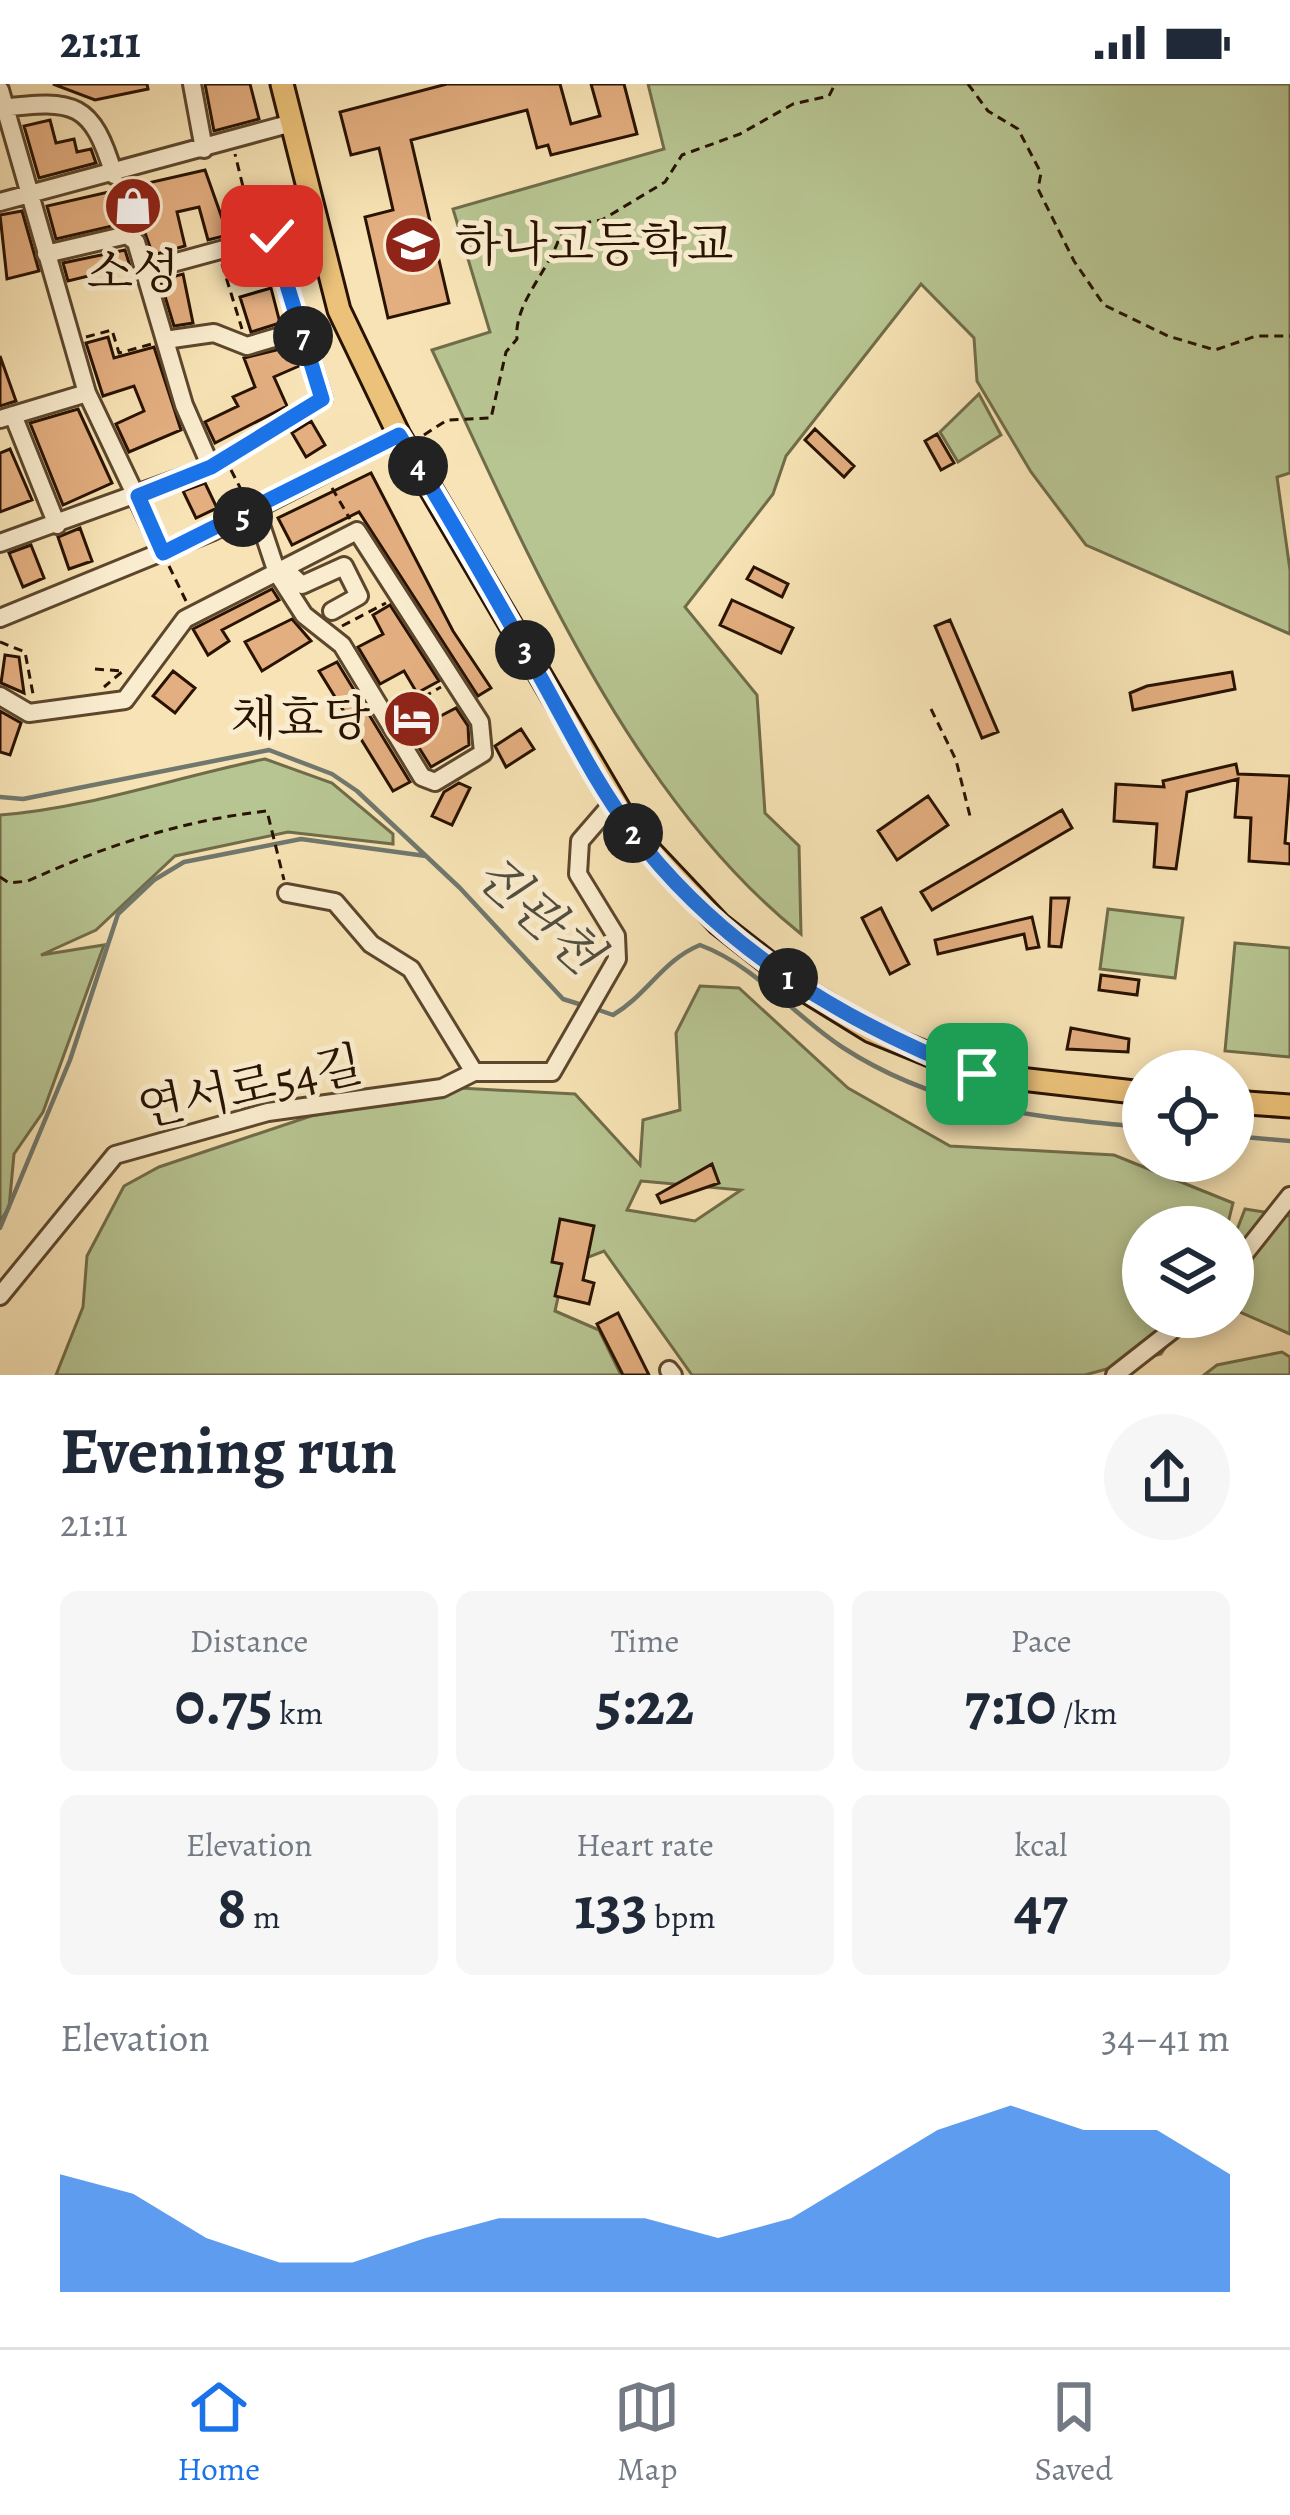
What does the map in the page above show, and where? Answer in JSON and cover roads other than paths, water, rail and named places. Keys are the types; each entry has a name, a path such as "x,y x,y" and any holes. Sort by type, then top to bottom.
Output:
{"main road":[{"path":"282,84 339,310 399,435 612,804 669,876 719,924 798,986 871,1030 977,1074 1122,1091"},
{"path":"1254,1103 1290,1106"}],"street":[{"path":"192,84 204,149"},
{"path":"114,175 100,128 66,104 2,102 34,194 46,254 87,393 165,559"},
{"path":"0,202 114,175 292,123"},
{"path":"46,254 127,235 136,242 148,270 184,405 218,463"},
{"path":"0,543 218,463 322,399 272,236 148,270"},
{"path":"165,340 214,333 247,346 301,329"},
{"path":"58,525 6,417 87,393"},
{"path":"0,619 165,559 251,505 399,435"},
{"path":"0,696 37,713 125,700 193,616 281,570 357,531 480,722 484,753 435,782 422,777 329,632 304,615 281,570 251,505"},
{"path":"281,570 302,584 344,566 359,596 332,611"},
{"name":"연서로54길","path":"0,1296 115,1155 268,1112 442,1088 474,1072 553,1072 617,959 616,936 578,874 580,841 612,804"},
{"path":"287,893 335,902 371,944 411,969 474,1072"},
{"path":"1254,1241 1290,1196"},
{"path":"1115,1375 1162,1338"}],"waterway":[{"name":"진관천","path":"0,797 23,799 269,750 332,774 357,791 460,888 563,999 582,1005"},
{"path":"0,1228 70,1060 118,914 154,880 184,862 301,839 426,856"},
{"name":"진관천","path":"593,1008 613,1015 676,959 700,945 739,965 842,1047 914,1085 987,1106 1122,1125"},
{"name":"진관천","path":"1254,1138 1290,1141"}],"place":[{"name":"소성","path":"133,206"},
{"name":"하나고등학교","path":"413,245"},
{"name":"채효당","path":"412,719"}]}
